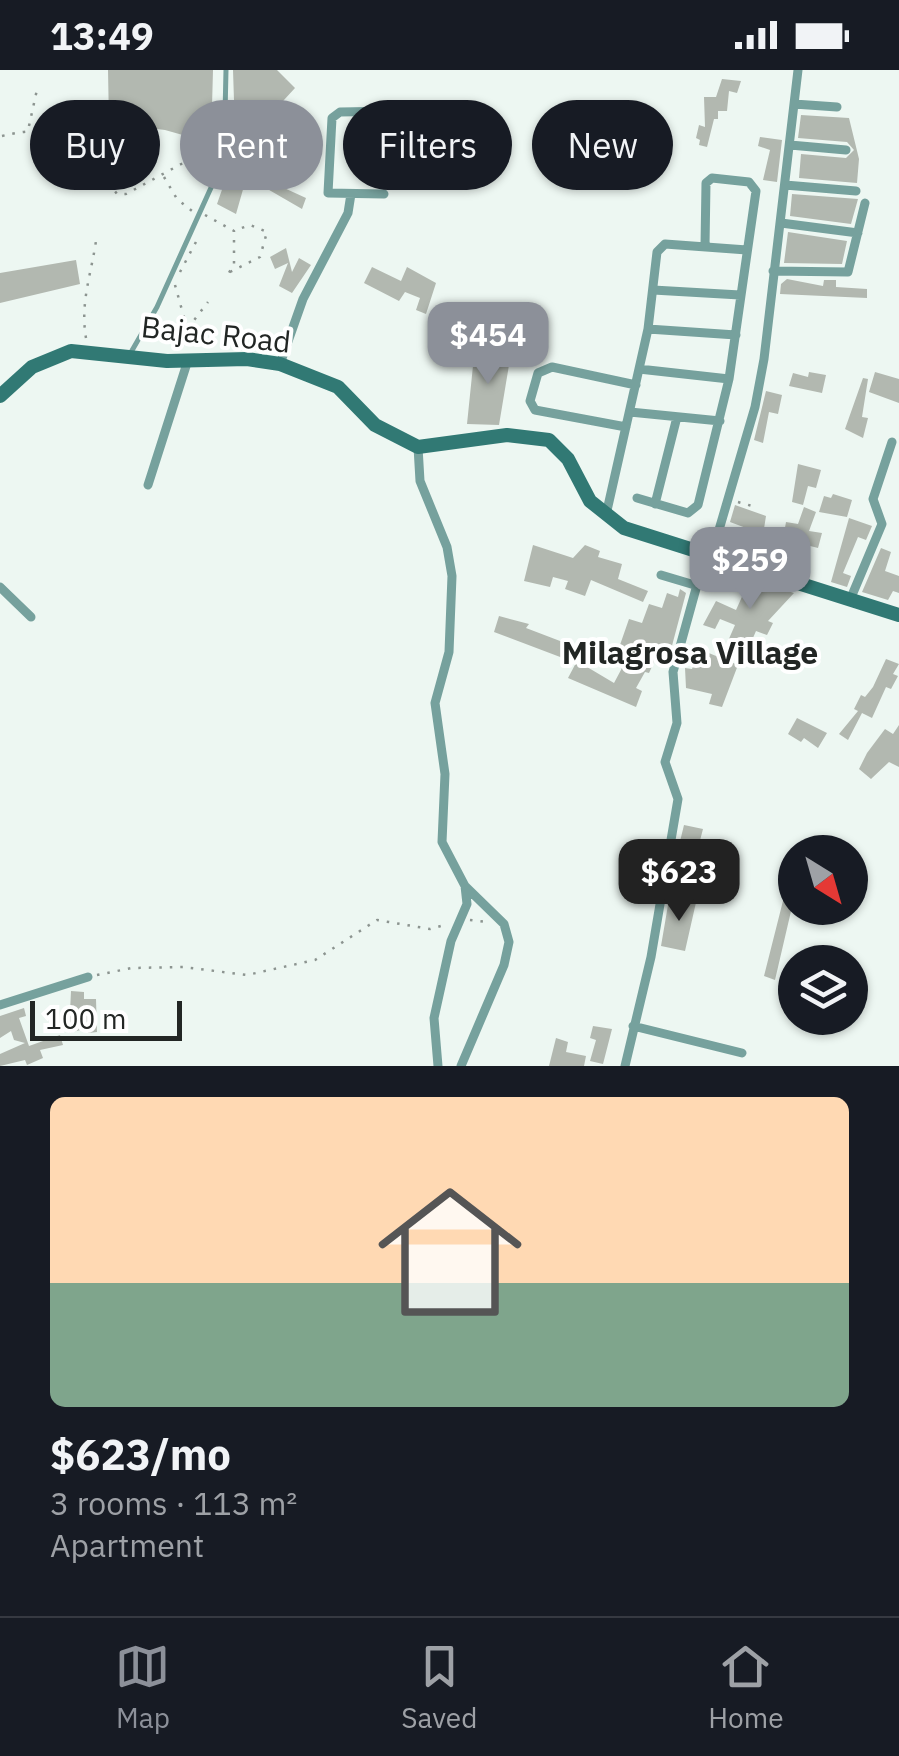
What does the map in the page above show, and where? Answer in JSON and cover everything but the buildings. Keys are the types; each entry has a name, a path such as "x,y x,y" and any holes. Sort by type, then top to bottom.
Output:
{"street":[{"path":"625,1066 651,957 678,799 665,762 677,723 673,672 755,408 798,70"},
{"path":"794,104 837,106"},
{"path":"343,114 336,114 328,193 384,194"},
{"path":"790,145 846,150"},
{"path":"638,498 683,512 694,511 729,379 756,191 749,182 712,178 706,183 705,246"},
{"path":"786,185 856,191"},
{"path":"280,364 303,299 348,213 351,194"},
{"path":"773,271 845,273 865,204"},
{"path":"781,224 858,233"},
{"path":"606,517 648,329 660,247 747,250"},
{"path":"653,290 740,296"},
{"path":"648,329 736,335"},
{"name":"Bajac Road","path":"0,396 54,355 88,350 182,361 280,364 338,388 376,425 418,447"},
{"path":"148,485 182,361"},
{"path":"626,427 535,410 530,401 538,374 552,367 636,385"},
{"path":"639,369 729,379"},
{"path":"630,412 720,421"},
{"path":"655,504 677,417"},
{"path":"460,1066 504,965 509,942 504,924 466,886 442,842 445,774 435,703 448,652 452,576 447,548 420,481 418,447 506,436 549,440 568,459 590,501 624,528 899,615"},
{"path":"850,600 882,524 873,500 892,442"},
{"path":"660,575 698,586"},
{"path":"0,587 31,616"},
{"path":"438,1066 434,1018 451,941 464,920 466,886"},
{"path":"0,1005 88,977"},
{"path":"633,1026 742,1053"}],"lane":[{"path":"130,354 172,274 224,159 226,70"}],"path":[{"path":"29,128 38,104 38,85"},
{"path":"2,136 29,128 48,132 79,158 92,179 111,185 117,194 126,194 180,164"},
{"path":"161,176 169,181 188,211 201,213 234,231"},
{"path":"229,273 260,257 267,232 250,224 234,231"},
{"path":"226,278 236,253 234,231"},
{"path":"88,350 83,300 94,265 96,241"},
{"path":"172,274 187,328 182,361"},
{"path":"187,328 208,302"},
{"path":"727,500 752,506"},
{"path":"717,533 740,539"},
{"path":"88,977 132,968 183,967 247,975 314,960 376,920 430,929 464,920 504,924"}],"district":[{"name":"Milagrosa Village","path":"690,653"}]}
